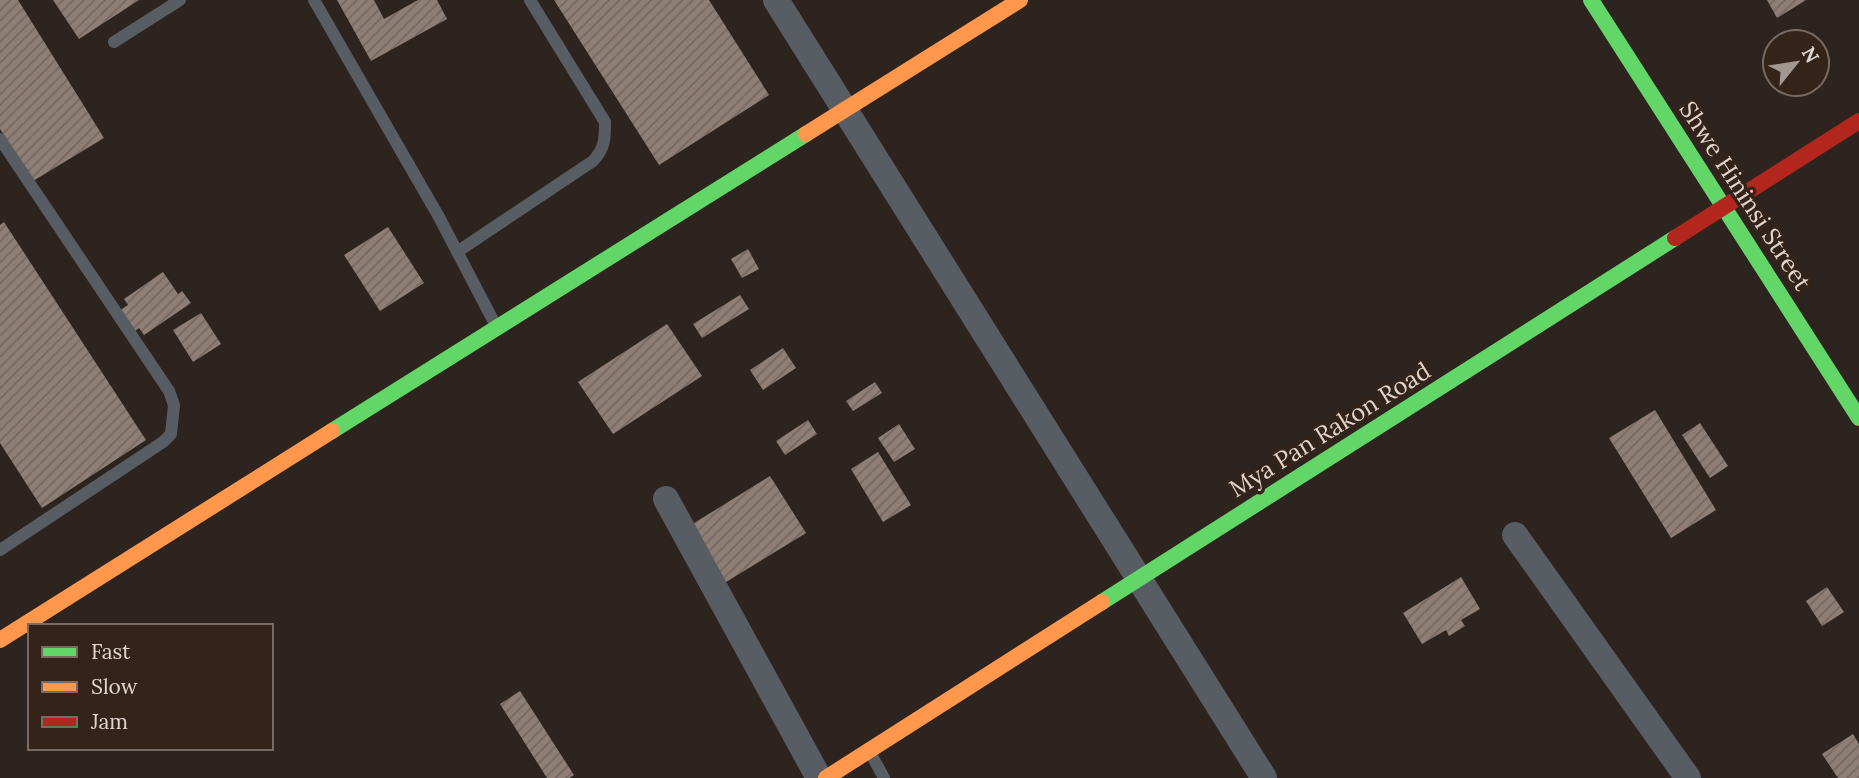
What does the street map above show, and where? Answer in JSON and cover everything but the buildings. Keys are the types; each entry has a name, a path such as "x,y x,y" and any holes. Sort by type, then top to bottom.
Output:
{"street":[{"path":"776,0 1137,580 1264,778"},
{"path":"0,640 1020,0"},
{"name":"Shwe Hininsi Street","path":"1591,0 1859,418"},
{"name":"Mya Pan Rakon Road","path":"826,778 1859,121"},
{"path":"666,499 819,778"},
{"path":"1516,535 1688,778"}],"lane":[{"path":"114,42 180,0"},
{"path":"314,0 497,327"},
{"path":"457,252 593,161 602,151 605,142 605,122 530,0"},
{"path":"0,139 169,391 174,405 171,434 163,442 0,550"},
{"path":"869,750 884,778"}],"traffic: fast":[{"path":"1591,0 1859,418"},
{"path":"332,431 806,134"},
{"path":"1102,602 1675,238"}],"traffic: slow":[{"path":"806,134 1020,0"},
{"path":"0,640 332,431"},
{"path":"826,778 1102,602"}],"traffic: jam":[{"path":"1675,238 1859,121"}]}
